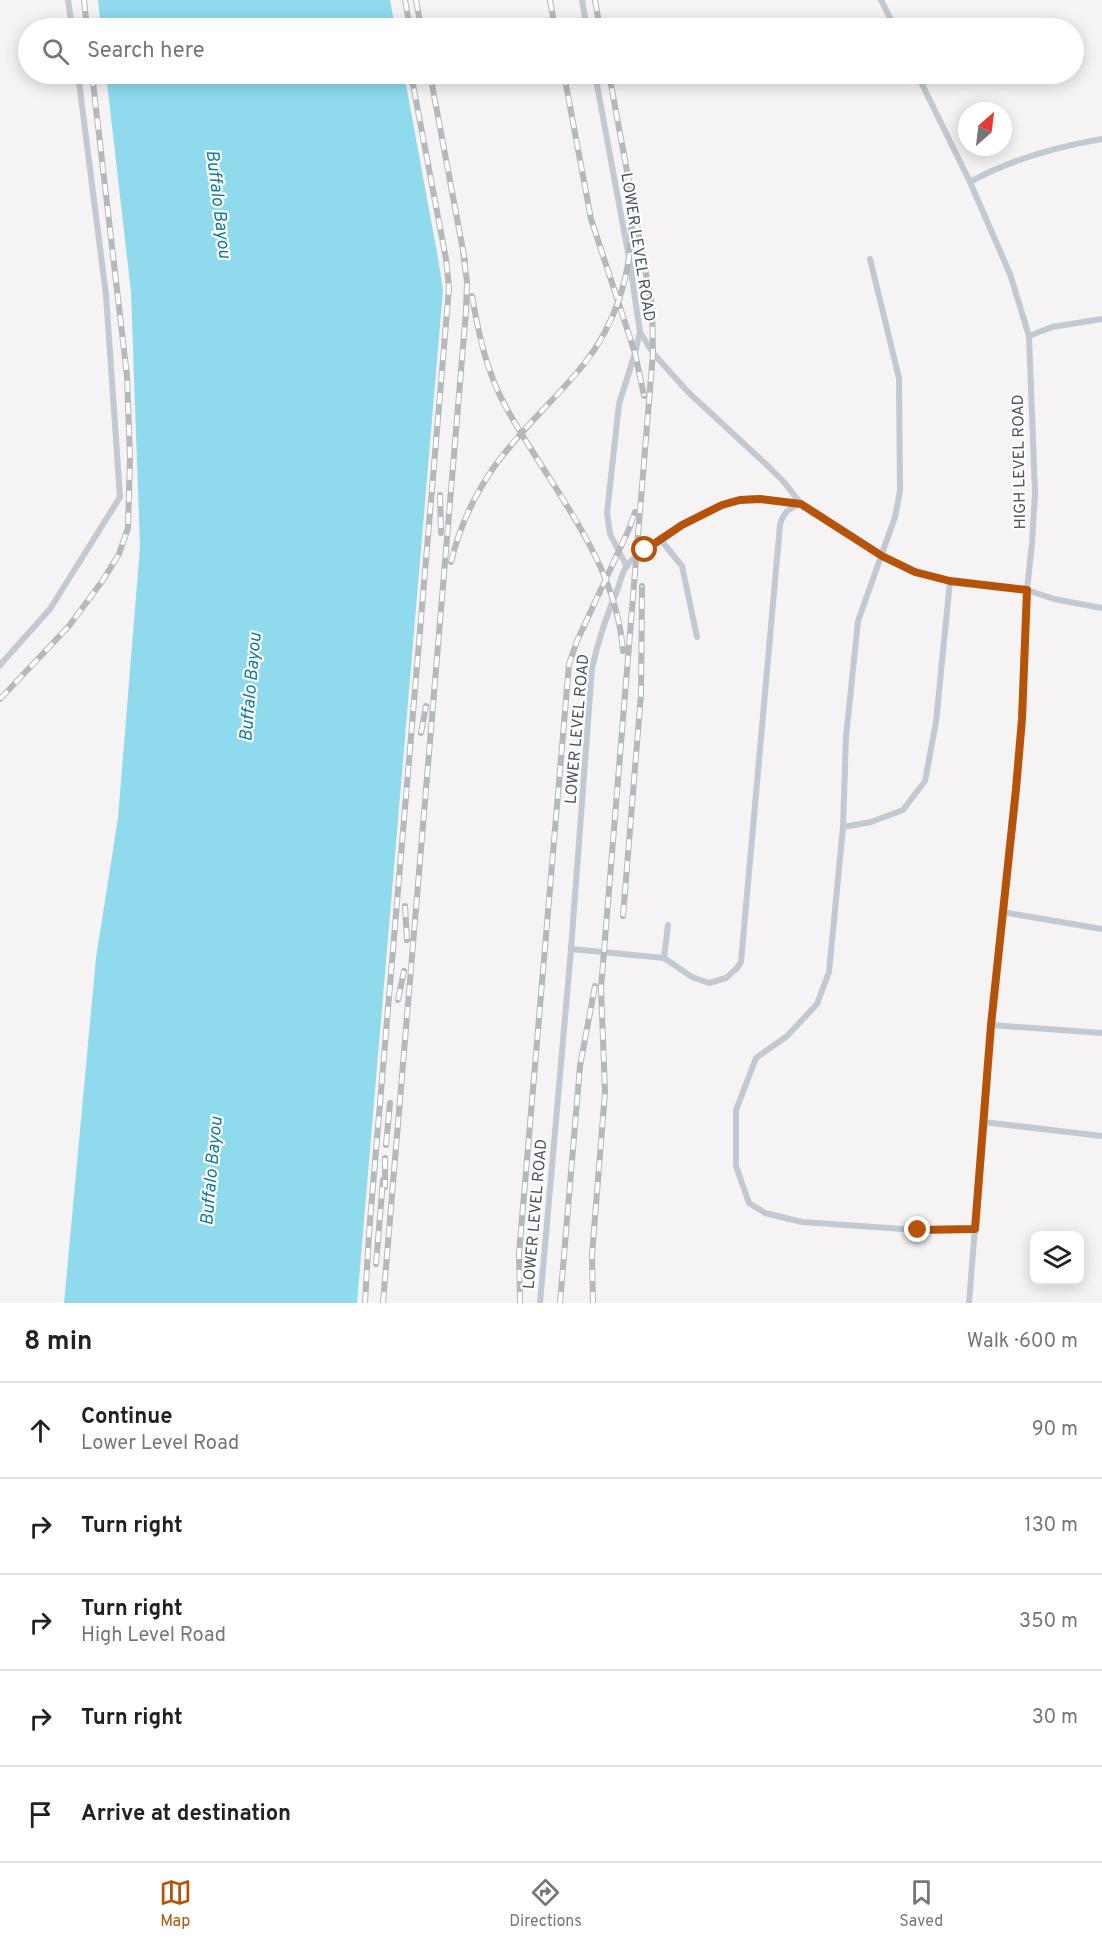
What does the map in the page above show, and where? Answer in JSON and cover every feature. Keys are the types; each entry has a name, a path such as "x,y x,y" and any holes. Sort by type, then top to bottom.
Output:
{"lane":[{"path":"68,0 71,18"},
{"path":"582,0 585,18"},
{"path":"881,0 890,18"},
{"path":"0,665 50,609 120,497 106,295 79,84"},
{"name":"LOWER LEVEL ROAD","path":"597,84 629,258 640,332 653,354 688,392 770,468 801,504"},
{"name":"HIGH LEVEL ROAD","path":"922,84 970,182 1010,274 1029,336 1035,493 1027,590 1021,731 991,1025 969,1303"},
{"path":"970,182 996,168 1023,158 1102,139"},
{"path":"870,259 899,378 900,491 895,518 858,621 846,737 843,827 829,972 817,1004 787,1036 756,1058 736,1110 736,1166 749,1203 765,1213 802,1222 918,1230 975,1229"},
{"path":"1029,336 1052,327 1102,319"},
{"path":"627,567 610,534 607,513 619,404 640,332"},
{"name":"LOWER LEVEL ROAD","path":"540,1303 571,949 592,668 597,645 627,567 660,539 722,505 740,500 760,499 801,504"},
{"path":"571,949 664,957 692,976 709,982 726,978 741,962 780,525 787,510 801,504 882,556 915,572 950,581 1027,590 1054,599 1102,608"},
{"path":"660,539 682,567 697,637"},
{"path":"843,827 871,822 903,810 926,781 936,722 950,581"},
{"path":"1002,912 1102,929"},
{"path":"664,957 668,925"},
{"path":"991,1025 1102,1034"},
{"path":"983,1122 1102,1136"}],"water":[{"path":"98,0 390,0 393,18 100,18"},
{"name":"Buffalo Bayou","path":"107,84 406,84 443,290 357,1303 64,1303 96,958 118,818 140,547 131,292"}],"railway":[{"path":"84,0 86,18"},
{"path":"405,0 408,18"},
{"path":"416,0 419,18"},
{"path":"550,0 553,18"},
{"path":"595,0 598,18"},
{"path":"0,699 69,626 119,554 128,528 130,458 127,376 93,84"},
{"path":"365,1303 449,288 446,259 413,84"},
{"path":"432,84 465,261"},
{"path":"566,84 591,219 635,353 644,396"},
{"path":"593,1303 592,1255 605,1092 601,988 653,353 652,306 611,84"},
{"path":"451,562 468,513 494,467 515,440 584,364 605,333 625,280 631,242 631,224"},
{"path":"383,1303 466,311 467,282 463,252"},
{"path":"472,296 481,340 494,382 507,409 595,555 618,617 623,651"},
{"path":"440,495 441,533"},
{"path":"520,1303 519,1254 569,664 577,641 635,512"},
{"path":"623,916 641,694 642,586"},
{"path":"421,733 426,706"},
{"path":"405,906 407,940"},
{"path":"398,1000 404,971"},
{"path":"560,1303 580,1066 595,986"},
{"path":"386,1145 390,1103"},
{"path":"385,1158 385,1187"},
{"path":"376,1264 383,1180"}],"route":[{"path":"645,550 682,525 722,505 740,500 760,499 801,504 882,556 915,572 950,581 1027,590 1022,719 1000,921 975,1229 918,1230"}]}
